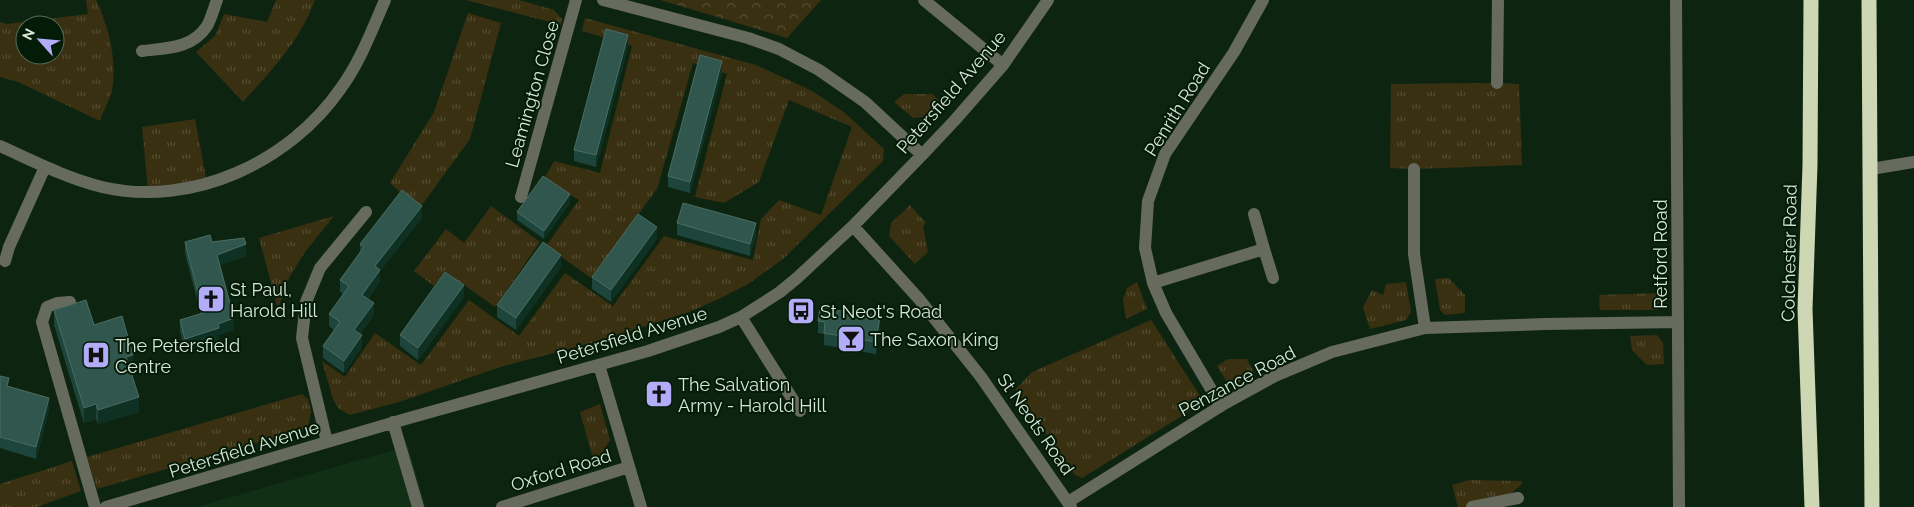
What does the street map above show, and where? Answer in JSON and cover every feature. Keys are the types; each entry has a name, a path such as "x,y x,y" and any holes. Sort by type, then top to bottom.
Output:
{"highway":[{"name":"Colchester Road","path":"1811,0 1810,165 1805,309 1812,507"},
{"path":"1870,0 1872,507"}],"street":[{"path":"142,51 191,43 206,26 217,0"},
{"path":"0,146 45,167 103,187 138,192 200,186 241,172 296,138 320,116 342,88 385,0"},
{"name":"Leamington Close","path":"521,196 576,0"},
{"path":"603,0 748,38 779,49 819,70 865,102 922,155"},
{"path":"924,0 1003,64"},
{"name":"Petersfield Avenue","path":"106,507 393,422 648,351 719,327 741,317 780,292 797,278 853,226 922,155 1003,64 1048,0"},
{"name":"Penrith Road","path":"1221,406 1166,313 1153,283 1145,248 1148,201 1165,154 1220,73 1263,0"},
{"path":"1497,83 1498,0"},
{"name":"Retford Road","path":"1676,0 1679,507"},
{"path":"1871,169 1914,162"},
{"path":"5,261 9,247 45,167"},
{"path":"1414,169 1414,254 1425,328"},
{"path":"327,442 302,338 306,302 320,268 366,212"},
{"path":"1254,214 1273,278"},
{"name":"St Neots Road","path":"853,226 919,299 981,377 1070,504"},
{"path":"1153,283 1264,250"},
{"path":"70,302 58,303 47,307 42,322 95,507"},
{"path":"741,317 800,410"},
{"name":"Penzance Road","path":"1070,504 1221,406 1275,376 1332,352 1425,328 1516,324 1678,322"},
{"name":"Oxford Road","path":"600,364 641,507"},
{"path":"393,422 418,507"},
{"name":"Oxford Road","path":"502,507 629,467"},
{"path":"1472,507 1518,498"}],"shaded area":[{"path":"408,446 426,507 197,507"}],"green space":[{"path":"86,0 96,0 104,20 112,52 114,73 110,98 100,121 18,82 0,77 0,22 7,24 15,23 15,65 65,65 65,17 88,14"},
{"path":"276,0 315,0 302,29 293,42 275,66 243,102 196,52 215,36 224,14 267,22"},
{"path":"466,0 519,0 554,10 562,19 561,25"},
{"path":"660,0 821,0 787,38"},
{"path":"468,13 501,23 470,139 419,209 390,183 434,112"},
{"path":"585,18 756,65 812,91 845,113 884,149 883,161 783,259 748,284 723,297 689,312 596,342 503,366 399,402 350,415 339,409 333,399 322,361 345,377 375,333 421,365 469,300 519,336 565,273 613,306 664,236 753,260 761,219 779,200 821,215 852,127 789,100 759,182 724,203 695,197 727,74 693,63 657,189 591,278 546,246 579,200 544,179 554,161 600,173 632,46 582,31"},
{"path":"1391,84 1519,84 1522,165 1414,169 1390,168"},
{"path":"904,94 932,94 940,101 927,116 913,118 894,102"},
{"path":"195,119 207,183 148,191 142,127"},
{"path":"910,205 926,223 923,226 928,252 915,264 889,236 891,223"},
{"path":"491,206 540,242 495,307 445,271 434,286 414,271 446,229 464,243"},
{"path":"334,216 305,252 290,276 278,309 259,238"},
{"path":"1449,278 1465,295 1465,313 1445,315 1440,310 1435,279"},
{"path":"1137,282 1147,309 1126,319 1123,300 1127,288"},
{"path":"1406,282 1411,312 1406,320 1370,329 1363,307 1372,290 1383,295 1386,284"},
{"path":"1662,293 1662,305 1657,310 1600,310 1599,295"},
{"path":"1151,320 1204,402 1082,478 1075,475 1015,390 1032,372"},
{"path":"1657,335 1663,343 1664,364 1647,365 1632,350 1630,336"},
{"path":"1228,359 1247,359 1254,373 1234,385 1227,382 1217,366"},
{"path":"302,394 308,399 311,412 308,428 97,489 87,457"},
{"path":"600,404 610,440 597,463 594,463 580,412"},
{"path":"72,461 81,491 37,507 0,507 0,484"},
{"path":"1469,480 1521,481 1522,484 1502,501 1472,507 1458,507 1452,485"}],"building":[{"path":"606,29 628,35 596,155 574,150"},
{"path":"700,55 722,61 690,182 668,176"},
{"path":"543,176 570,194 544,231 517,212"},
{"path":"402,190 422,206 375,266 380,270 362,295 374,303 354,330 362,335 344,361 323,346 340,322 329,314 349,286 340,280 364,247 360,244"},
{"path":"683,203 756,223 750,244 677,223"},
{"path":"638,214 657,227 611,290 592,277"},
{"name":"St Paul, Harold Hill","path":"210,235 212,242 244,238 246,244 217,255 234,318 218,324 219,328 185,339 180,320 203,313 185,242"},
{"path":"543,242 561,255 516,318 497,305"},
{"path":"445,272 464,285 418,348 400,335"},
{"name":"The Petersfield Centre","path":"86,300 94,325 122,316 133,355 126,357 139,397 98,410 96,404 84,408 54,310"},
{"path":"820,308 880,316 876,342 824,333 825,322 818,321"},
{"path":"0,376 9,378 7,386 49,398 36,447 0,437"}],"place":[{"name":"St Paul, Harold Hill","path":"211,299"},
{"name":"St Neot's Road","path":"801,311"},
{"name":"The Saxon King","path":"851,339"},
{"name":"The Petersfield Centre","path":"96,355"},
{"name":"The Salvation Army - Harold Hill","path":"659,394"}]}
